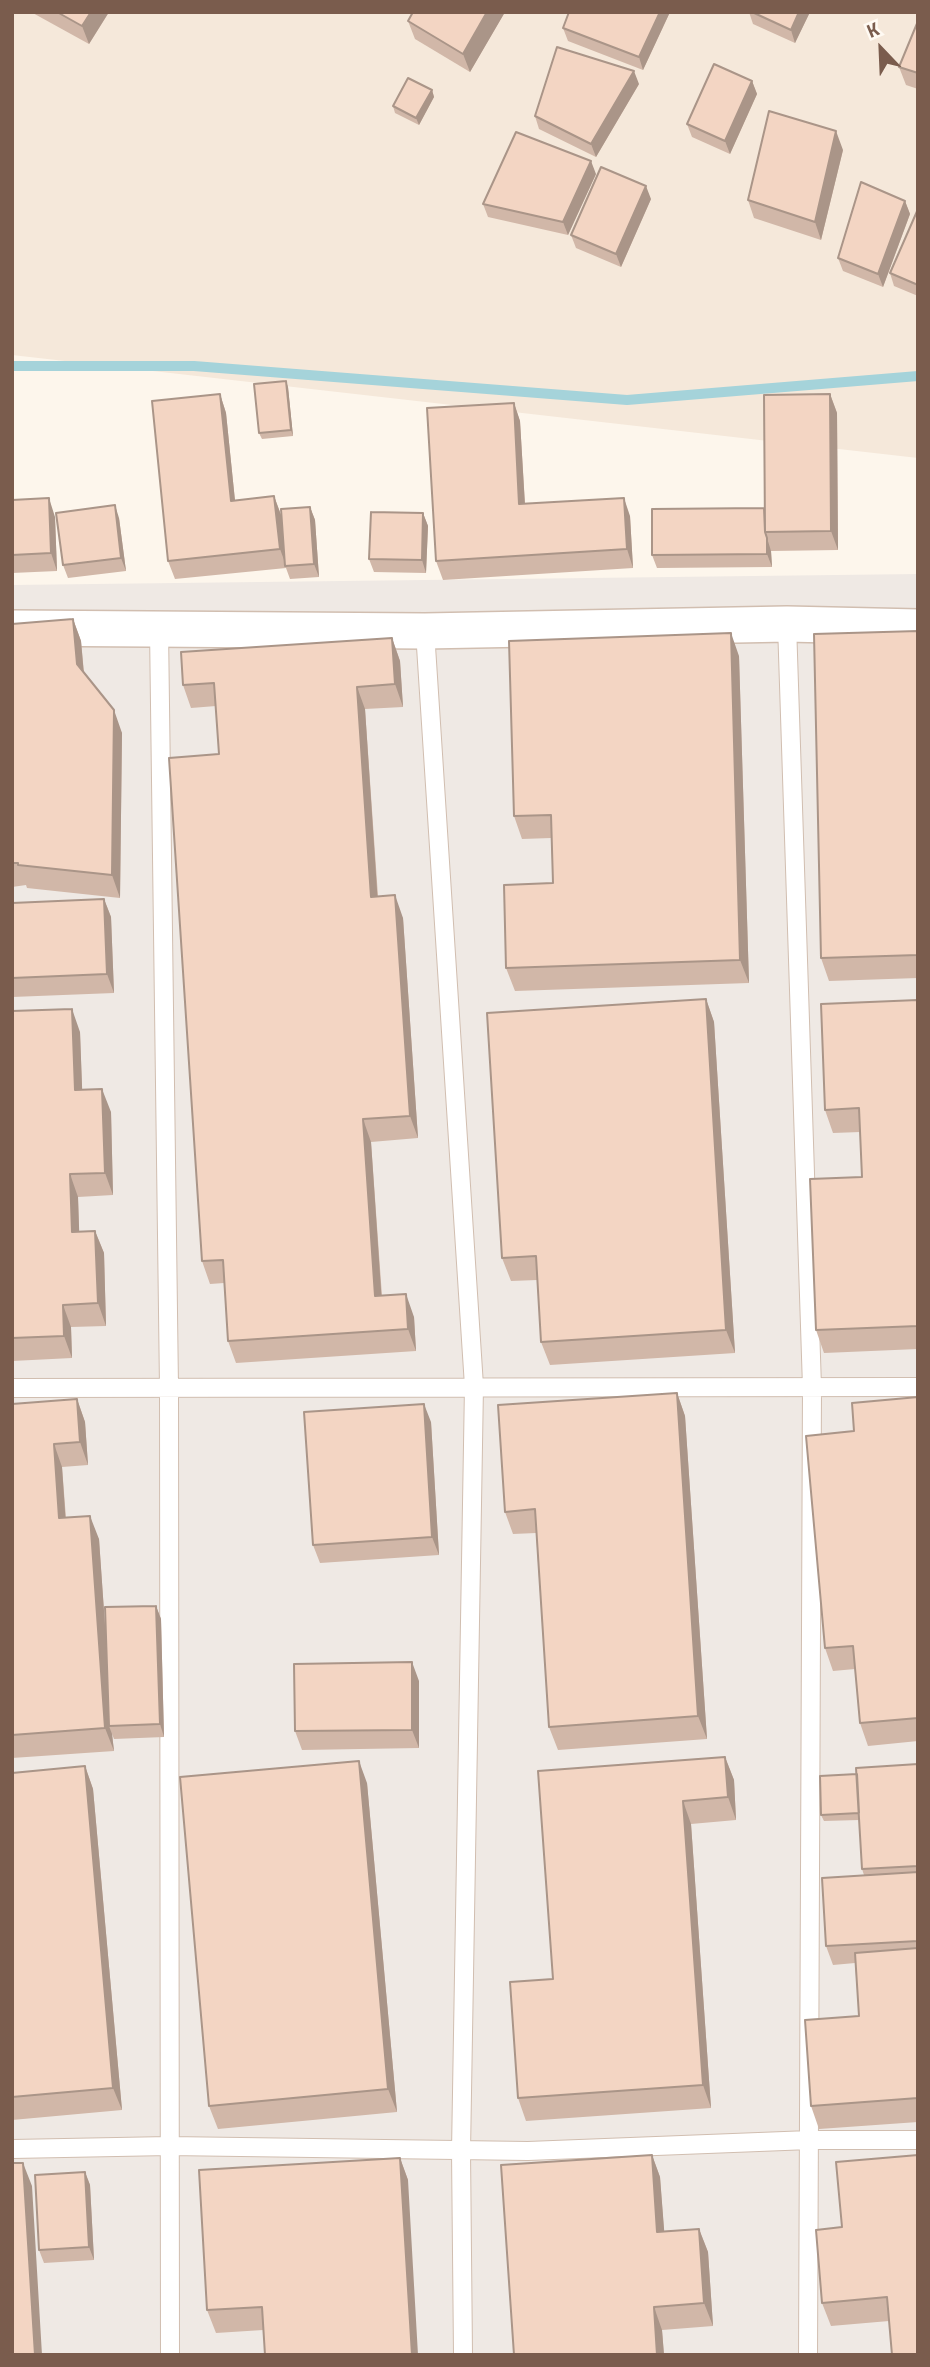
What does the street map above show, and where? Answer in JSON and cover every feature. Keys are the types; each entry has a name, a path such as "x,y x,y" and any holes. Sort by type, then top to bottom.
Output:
{"street":[{"path":"12,628 425,631 788,624 918,627"}],"lane":[{"path":"788,624 812,1387 808,2355"},
{"path":"159,629 169,1387 170,2355"},
{"path":"425,631 474,1386 461,2151 463,2355"},
{"path":"12,1388 918,1387"},
{"path":"12,2149 169,2146 528,2151 810,2140 918,2140"}],"shaded area":[{"path":"12,12 918,12 918,458 12,355"},
{"path":"918,574 918,2355 12,2355 12,585"}],"building":[{"path":"57,12 91,12 82,26"},
{"path":"413,12 487,12 463,54 408,21"},
{"path":"569,12 660,12 639,57 563,28"},
{"path":"752,12 799,12 791,30"},
{"path":"918,21 918,73 899,67"},
{"path":"557,47 634,71 591,144 535,116"},
{"path":"714,64 752,81 725,141 687,124"},
{"path":"408,78 432,90 416,118 393,106"},
{"path":"769,111 836,131 815,222 748,200"},
{"path":"516,132 591,161 563,222 483,204"},
{"path":"601,167 646,186 616,254 571,235"},
{"path":"861,182 905,201 878,274 838,258"},
{"path":"918,209 918,285 890,273"},
{"path":"286,381 291,430 259,433 254,384"},
{"path":"220,394 231,501 274,496 280,549 168,561 152,401"},
{"path":"830,394 831,531 765,532 764,395"},
{"path":"514,403 519,504 624,498 627,549 436,561 427,408"},
{"path":"49,498 51,553 12,555 12,500"},
{"path":"115,505 121,558 63,565 56,513"},
{"path":"310,507 314,564 285,566 281,509"},
{"path":"764,508 767,554 652,555 652,509"},
{"path":"371,512 423,513 422,560 369,559"},
{"path":"73,619 77,664 114,710 112,875 12,863 12,624"},
{"path":"918,631 918,955 821,958 814,634"},
{"path":"731,633 740,960 506,968 504,885 553,883 551,815 514,816 509,641"},
{"path":"392,638 395,684 357,687 371,897 395,895 410,1116 363,1119 375,1296 406,1294 408,1329 228,1341 223,1260 202,1261 169,758 219,754 214,683 183,685 181,652"},
{"path":"104,899 107,974 12,978 12,903"},
{"path":"706,999 726,1330 541,1342 536,1256 502,1258 487,1013"},
{"path":"918,1000 918,1326 816,1330 810,1179 862,1177 859,1108 825,1110 821,1004"},
{"path":"72,1009 75,1090 102,1089 105,1173 70,1174 72,1232 95,1231 98,1303 63,1305 64,1336 12,1338 12,1011"},
{"path":"677,1393 698,1716 549,1727 535,1509 505,1512 498,1405"},
{"path":"918,1397 918,1718 860,1723 853,1646 825,1648 806,1436 854,1431 852,1403"},
{"path":"77,1399 80,1442 54,1444 59,1518 90,1516 105,1728 12,1735 12,1404"},
{"path":"424,1404 432,1537 313,1545 304,1412"},
{"path":"156,1606 160,1724 109,1726 105,1607"},
{"path":"412,1662 412,1730 295,1731 294,1664"},
{"path":"725,1757 728,1797 683,1801 703,2085 518,2098 510,1982 553,1979 538,1771"},
{"path":"359,1761 388,2089 209,2106 180,1777"},
{"path":"918,1764 918,1866 862,1869 856,1768"},
{"path":"85,1766 113,2088 12,2097 12,1773"},
{"path":"857,1774 859,1813 821,1815 820,1776"},
{"path":"918,1872 918,1941 826,1946 822,1878"},
{"path":"918,1948 918,2098 811,2106 805,2020 859,2016 855,1953"},
{"path":"652,2155 657,2232 699,2229 704,2303 654,2307 657,2355 514,2355 501,2165"},
{"path":"918,2155 918,2355 892,2355 887,2297 822,2303 816,2230 842,2227 836,2162"},
{"path":"400,2158 412,2355 265,2355 262,2307 207,2310 199,2170"},
{"path":"12,2163 23,2163 35,2355 12,2355"},
{"path":"85,2172 89,2247 39,2250 35,2175"}],"waterway":[{"path":"12,366 194,366 627,400 918,376"}]}
